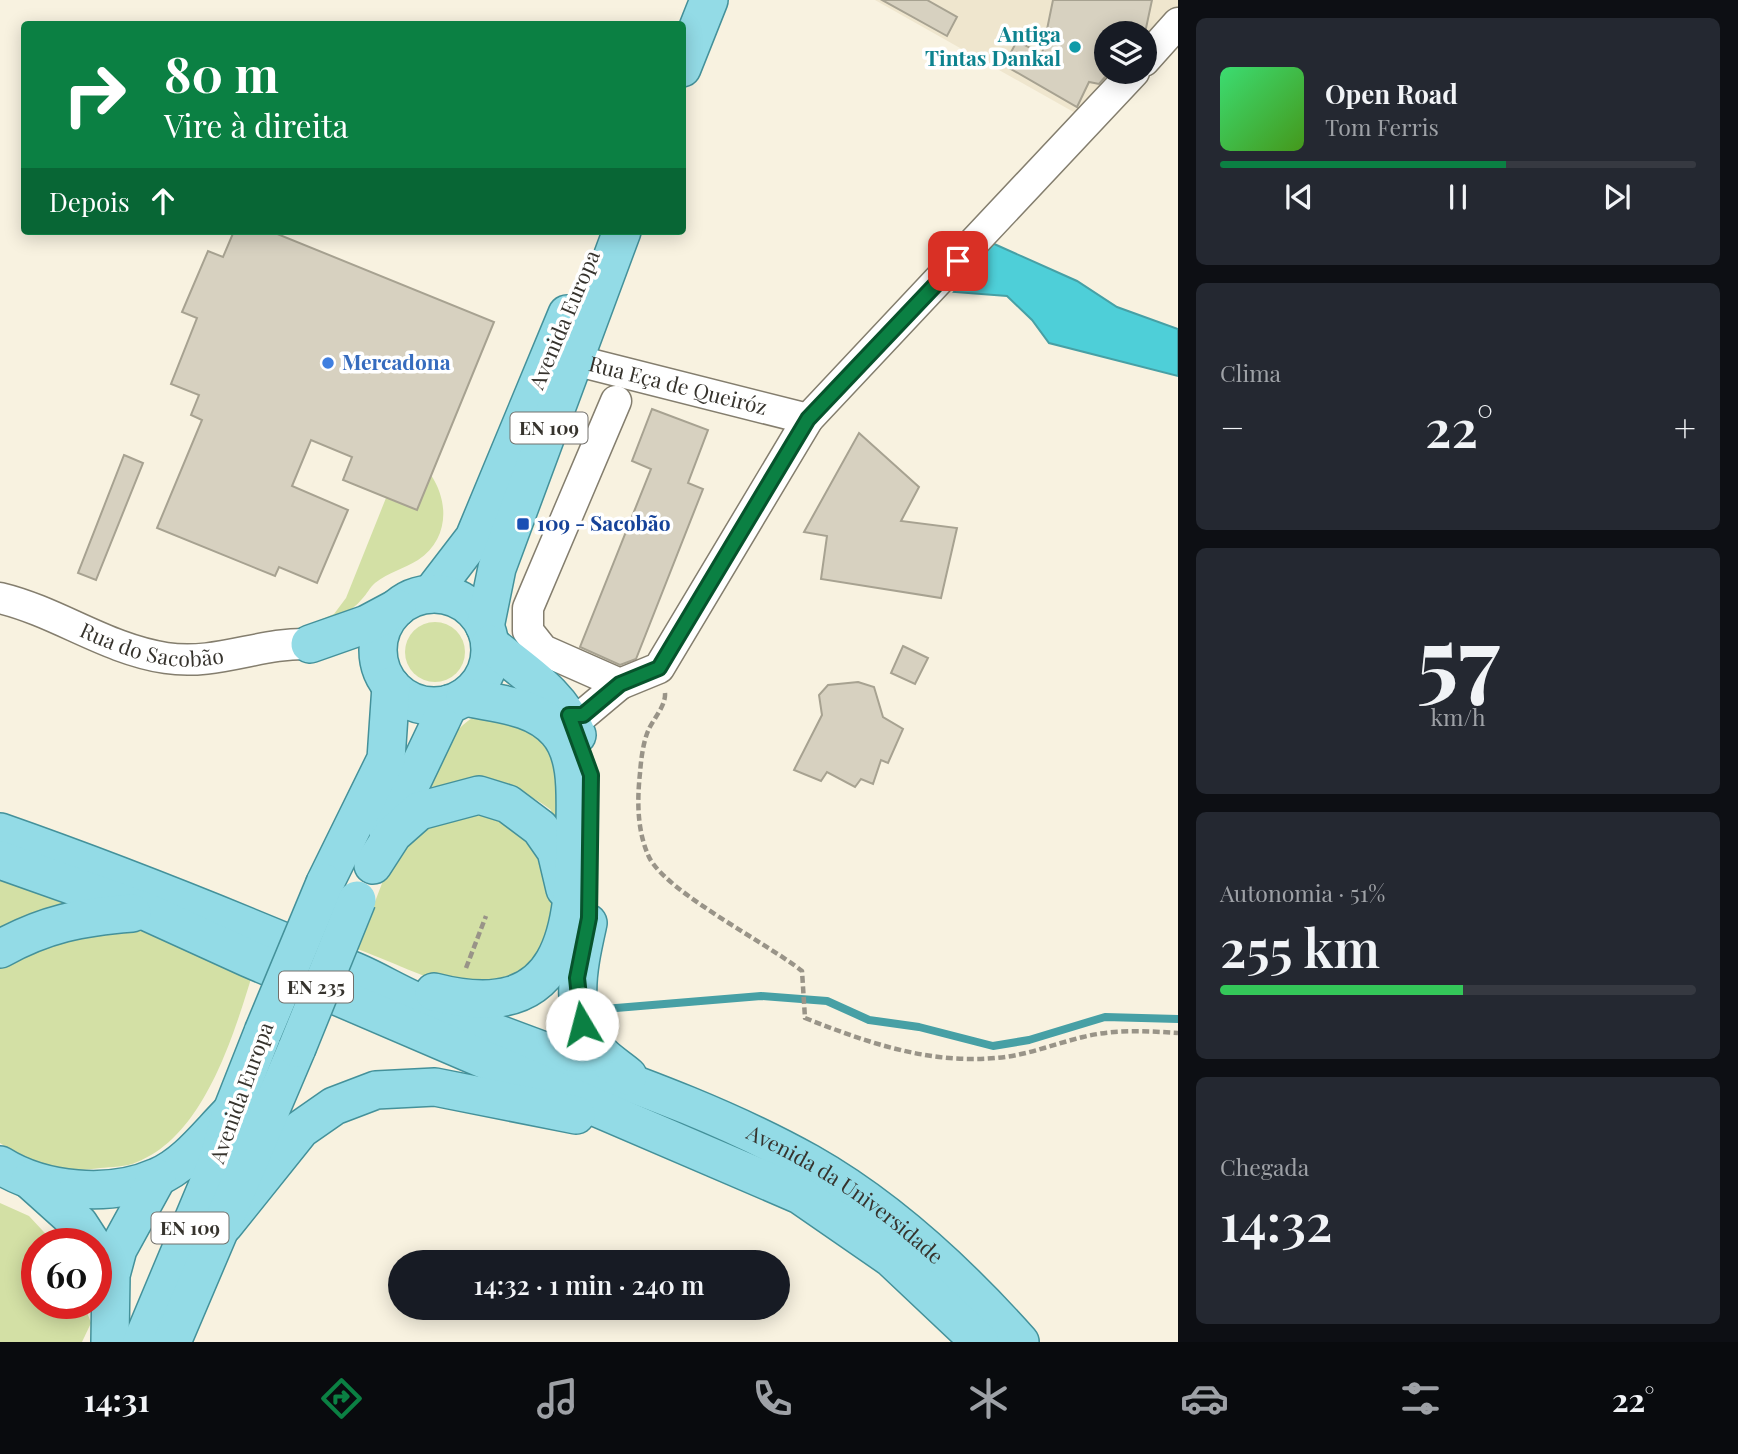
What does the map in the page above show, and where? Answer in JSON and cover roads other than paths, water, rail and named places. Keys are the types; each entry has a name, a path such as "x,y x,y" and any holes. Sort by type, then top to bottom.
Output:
{"main road":[{"path":"686,46 708,1"},
{"path":"686,58 708,1"},
{"name":"Avenida Europa","path":"431,594 474,538 601,235"},
{"name":"Avenida Europa","path":"172,1342 224,1225 373,865 457,701 485,675 497,568 621,235"},
{"path":"310,644 367,624 431,594 450,597 467,605 488,636 556,698 569,715 591,775 589,918 577,978 578,1004 582,1024 602,1055 642,1088"},
{"name":"Avenida Europa","path":"117,1340 217,1163 231,1112 325,883 386,759 388,681 378,646 382,631 397,608"},
{"path":"310,644 349,658 388,681 415,703 432,706 457,701 530,710 545,719 560,734 573,770 575,851 571,914 568,934 558,958 543,975 524,990 498,998 472,1000 358,973"},
{"path":"373,865 393,834 419,811 480,795 508,804 540,828 556,851 571,914"},
{"name":"EN 235","path":"0,832 80,860 358,973 412,1000 642,1088"},
{"name":"EN 235","path":"0,860 147,912 628,1123"},
{"path":"0,948 35,930 86,916 147,912"},
{"path":"224,1225 300,1129 334,1106 376,1090 435,1087 541,1109 628,1123"},
{"name":"Avenida da Universidade","path":"642,1088 810,1163 907,1232 979,1297 1020,1342"},
{"path":"15,1172 96,1191 157,1178 179,1164 231,1112"},
{"name":"Avenida da Universidade","path":"628,1123 800,1195 891,1258 980,1342"},
{"path":"15,1172 82,1228"},
{"path":"112,1255 118,1249 157,1178"},
{"path":"112,1312 117,1340"}],"street":[{"path":"1157,46 1178,23"},
{"path":"569,715 583,715 620,684 659,668 808,419 1123,84"},
{"name":"Rua Eça de Queiróz","path":"574,360 808,419"},
{"path":"616,401 528,608 528,631 543,650 620,684"},
{"path":"0,584 33,606"},
{"name":"Rua do Sacobão","path":"0,598 33,606 110,643 167,659 201,661 310,644"}],"water":[{"path":"992,243 1077,281 1117,307 1178,329 1178,376 1049,343 1032,320 1007,296 954,292"}],"waterway":[{"path":"604,1009 761,996 827,1001 869,1020 919,1027 993,1046 1029,1040 1105,1017 1178,1019"}],"place":[{"name":"Antiga Tintas Dankal","path":"1075,47"},
{"name":"Mercadona","path":"328,363"},
{"name":"109 - Sacobão","path":"523,524"}]}
